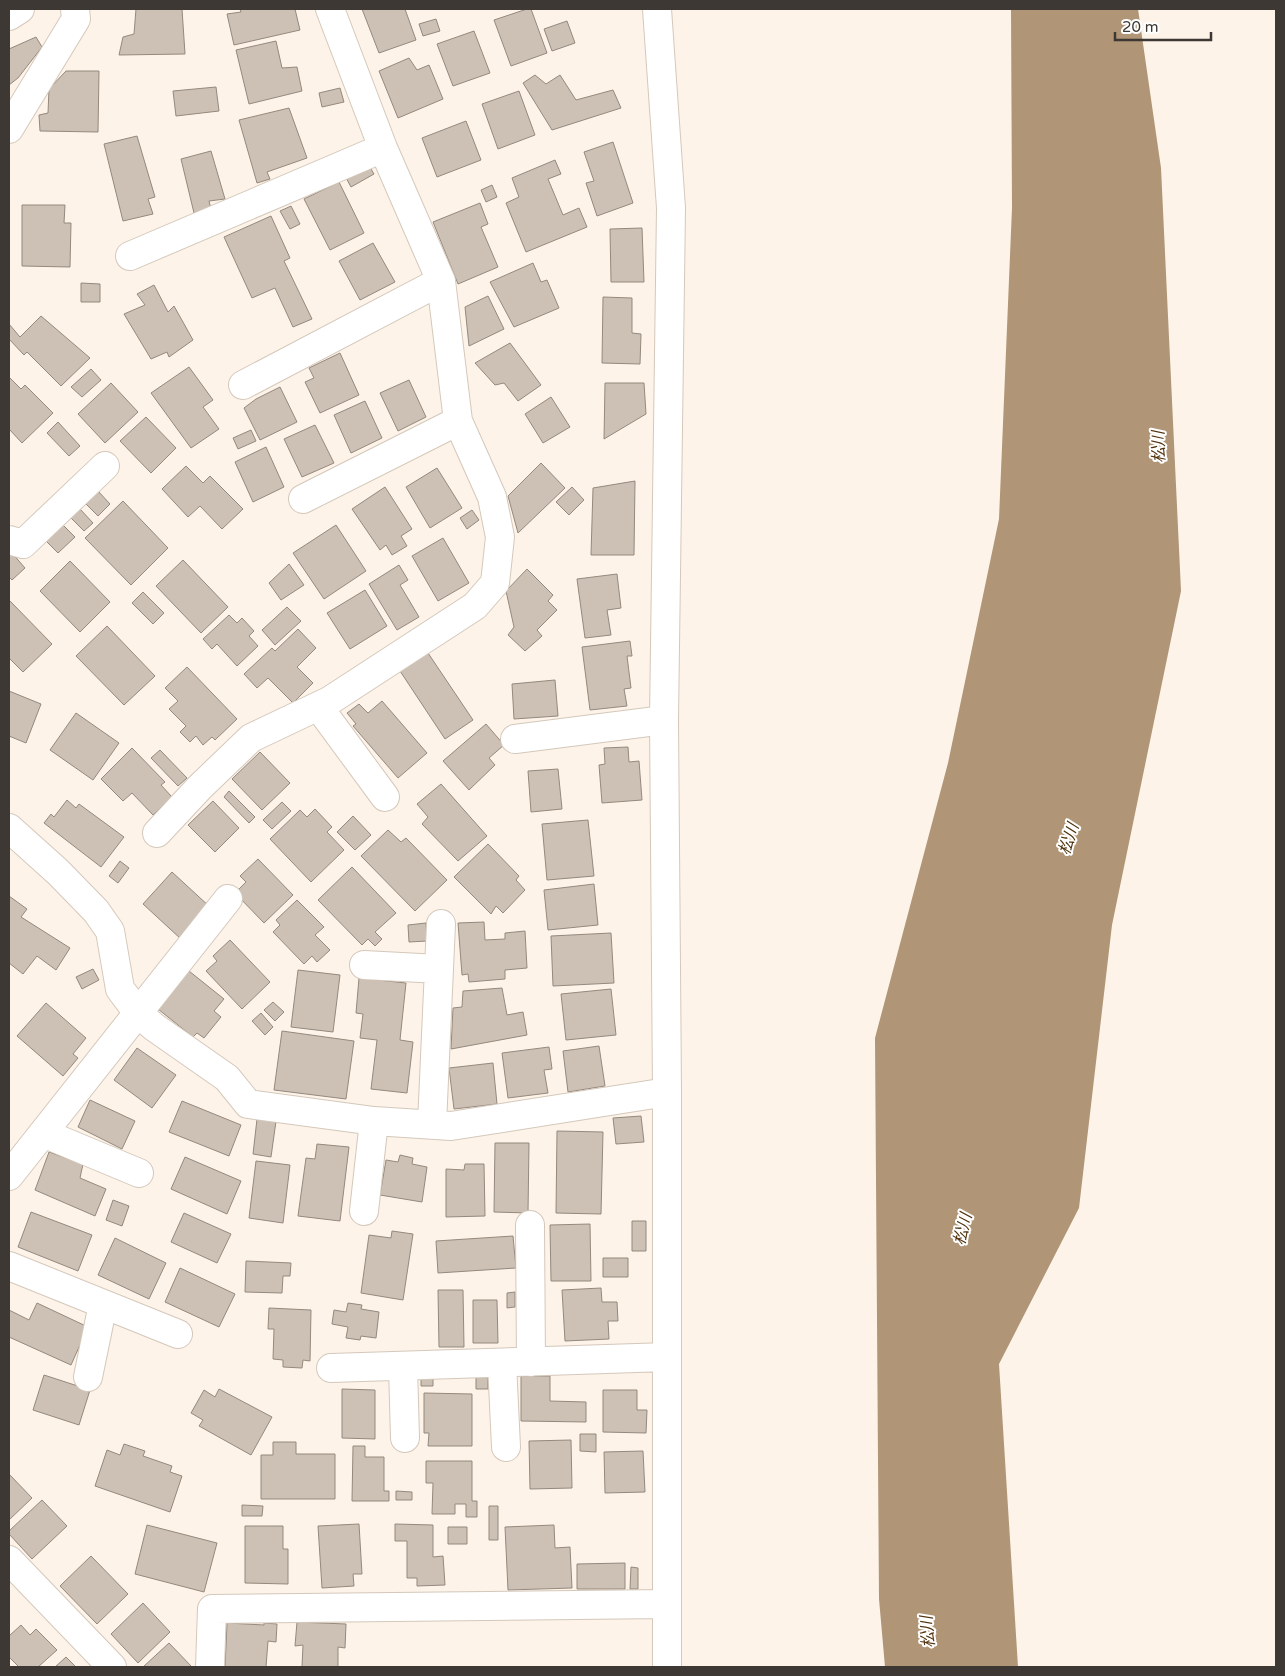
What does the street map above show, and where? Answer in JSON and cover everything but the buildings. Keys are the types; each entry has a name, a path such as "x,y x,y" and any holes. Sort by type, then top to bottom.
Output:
{"street":[{"path":"9,16 20,9"},
{"path":"9,129 76,19 75,9"},
{"path":"157,833 200,787 252,738 318,706 475,606 495,583 500,537 492,497 458,421 441,282 383,148 330,9"},
{"path":"657,9 671,208 664,720 667,1092 667,1667"},
{"path":"130,256 383,148"},
{"path":"243,385 441,282"},
{"path":"303,499 458,421"},
{"path":"9,540 23,544 105,466"},
{"path":"318,706 385,797"},
{"path":"515,739 664,720"},
{"path":"9,828 58,872 96,912 110,931 120,989 138,1013 154,1027 227,1078 248,1104 374,1121 450,1126 667,1092"},
{"path":"9,1176 228,899"},
{"path":"432,1124 441,924"},
{"path":"364,965 439,969"},
{"path":"364,1211 374,1121"},
{"path":"43,1133 139,1174"},
{"path":"530,1225 531,1362"},
{"path":"9,1266 178,1334"},
{"path":"88,1377 103,1304"},
{"path":"331,1368 667,1357"},
{"path":"502,1363 506,1447"},
{"path":"403,1366 404,1438"},
{"path":"9,1560 112,1667"},
{"path":"210,1667 212,1609 666,1604"}],"water":[{"name":"松川","path":"1011,9 1138,9 1161,168 1181,591 1112,925 1079,1208 999,1364 1018,1667 885,1667 879,1599 875,1038 948,763 999,519 1012,208"}]}
